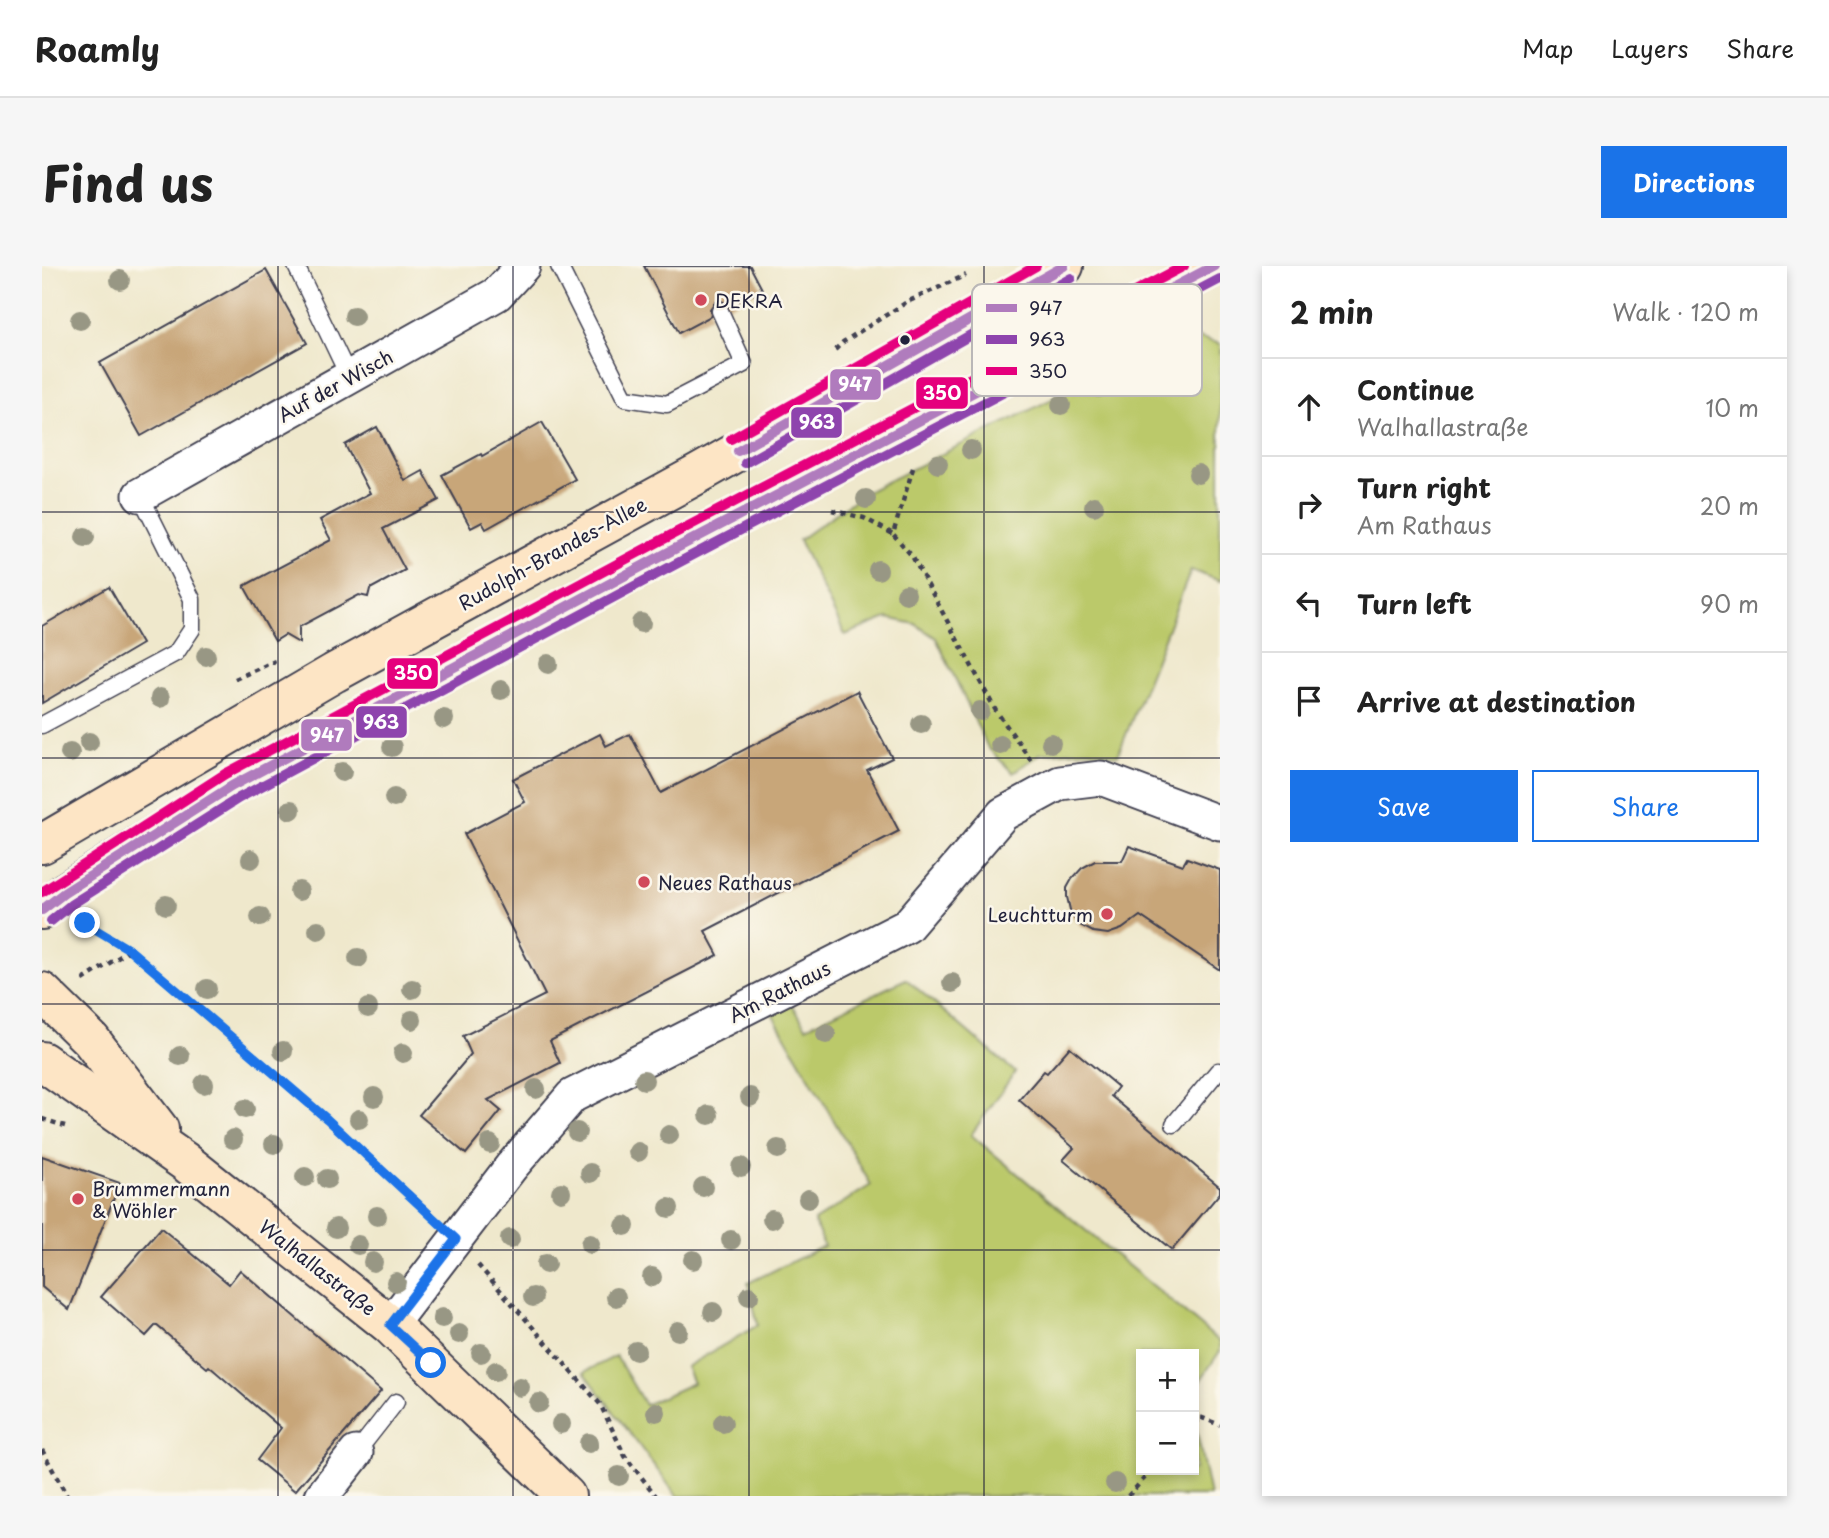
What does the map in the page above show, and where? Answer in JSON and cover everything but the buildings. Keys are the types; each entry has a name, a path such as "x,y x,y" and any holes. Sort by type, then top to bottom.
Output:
{"main road":[{"name":"Rudolph-Brandes-Allee","path":"1028,278 1064,266"},
{"path":"1180,284 1214,266"},
{"name":"Rudolph-Brandes-Allee","path":"42,844 334,673 688,479 972,311"},
{"path":"53,901 232,786 972,393"},
{"name":"Walhallastraße","path":"42,992 91,1040 184,1161"},
{"name":"Walhallastraße","path":"42,1061 184,1161 390,1325 566,1496"}],"street":[{"name":"Auf der Wisch","path":"140,495 497,295 523,266"},
{"name":"Am Rathaus","path":"390,1325 511,1167 572,1096 907,926 1003,814 1060,783 1101,778 1220,823"},
{"path":"322,1496 356,1453"}],"lane":[{"path":"296,266 349,377"},
{"path":"559,266 625,398 667,404 744,364 720,311"},
{"path":"42,725 176,653 192,629 192,599 140,495"},
{"path":"1174,1124 1218,1071 1220,1072"},
{"path":"356,1453 396,1402"}],"path":[{"path":"893,534 915,460"},
{"path":"830,510 864,518 893,534 912,556 996,711 1034,764"},
{"path":"53,901 141,959 327,1119 456,1239 600,1405 625,1457 656,1496"},
{"path":"1199,1418 1220,1424"},
{"path":"42,1450 67,1496"},
{"path":"1128,1496 1147,1475"}],"green space":[{"path":"1202,339 1220,344 1220,581 1191,570 1118,755 1088,750 1040,754 1013,773 988,748 936,638 915,624 887,618 845,635 799,540 864,493 1058,396 1202,396"},
{"path":"906,979 1015,1072 971,1135 1220,1342 1220,1351 1199,1382 1199,1349 1136,1349 1136,1475 1199,1475 1199,1443 1210,1496 677,1496 584,1372 616,1356 645,1405 693,1383 686,1367 758,1325 748,1283 824,1246 814,1221 871,1185 769,1008 789,999 806,1027"}],"transit line":[{"name":"350","path":"1004,284 1036,266"},
{"name":"947","path":"1032,284 1064,266"},
{"name":"350","path":"1150,284 1184,266"},
{"name":"947","path":"1180,284 1214,266"},
{"name":"963","path":"1060,284 1071,278"},
{"name":"963","path":"1202,288 1220,279"},
{"name":"350","path":"731,439 972,302"},
{"name":"947","path":"738,451 972,318"},
{"name":"963","path":"745,463 972,334"},
{"name":"350","path":"42,892 225,774 972,377"},
{"name":"947","path":"42,910 64,893 232,786 972,393"},
{"name":"963","path":"51,921 72,904 239,798 997,396"}],"place":[{"name":"DEKRA","path":"701,300"},
{"name":"Neues Rathaus","path":"644,882"},
{"name":"Leuchtturm","path":"1107,914"},
{"name":"Brummermann & Wöhler","path":"78,1199"}],"route":[{"path":"85,923 130,950 327,1119 456,1239 390,1325 431,1363"}]}
